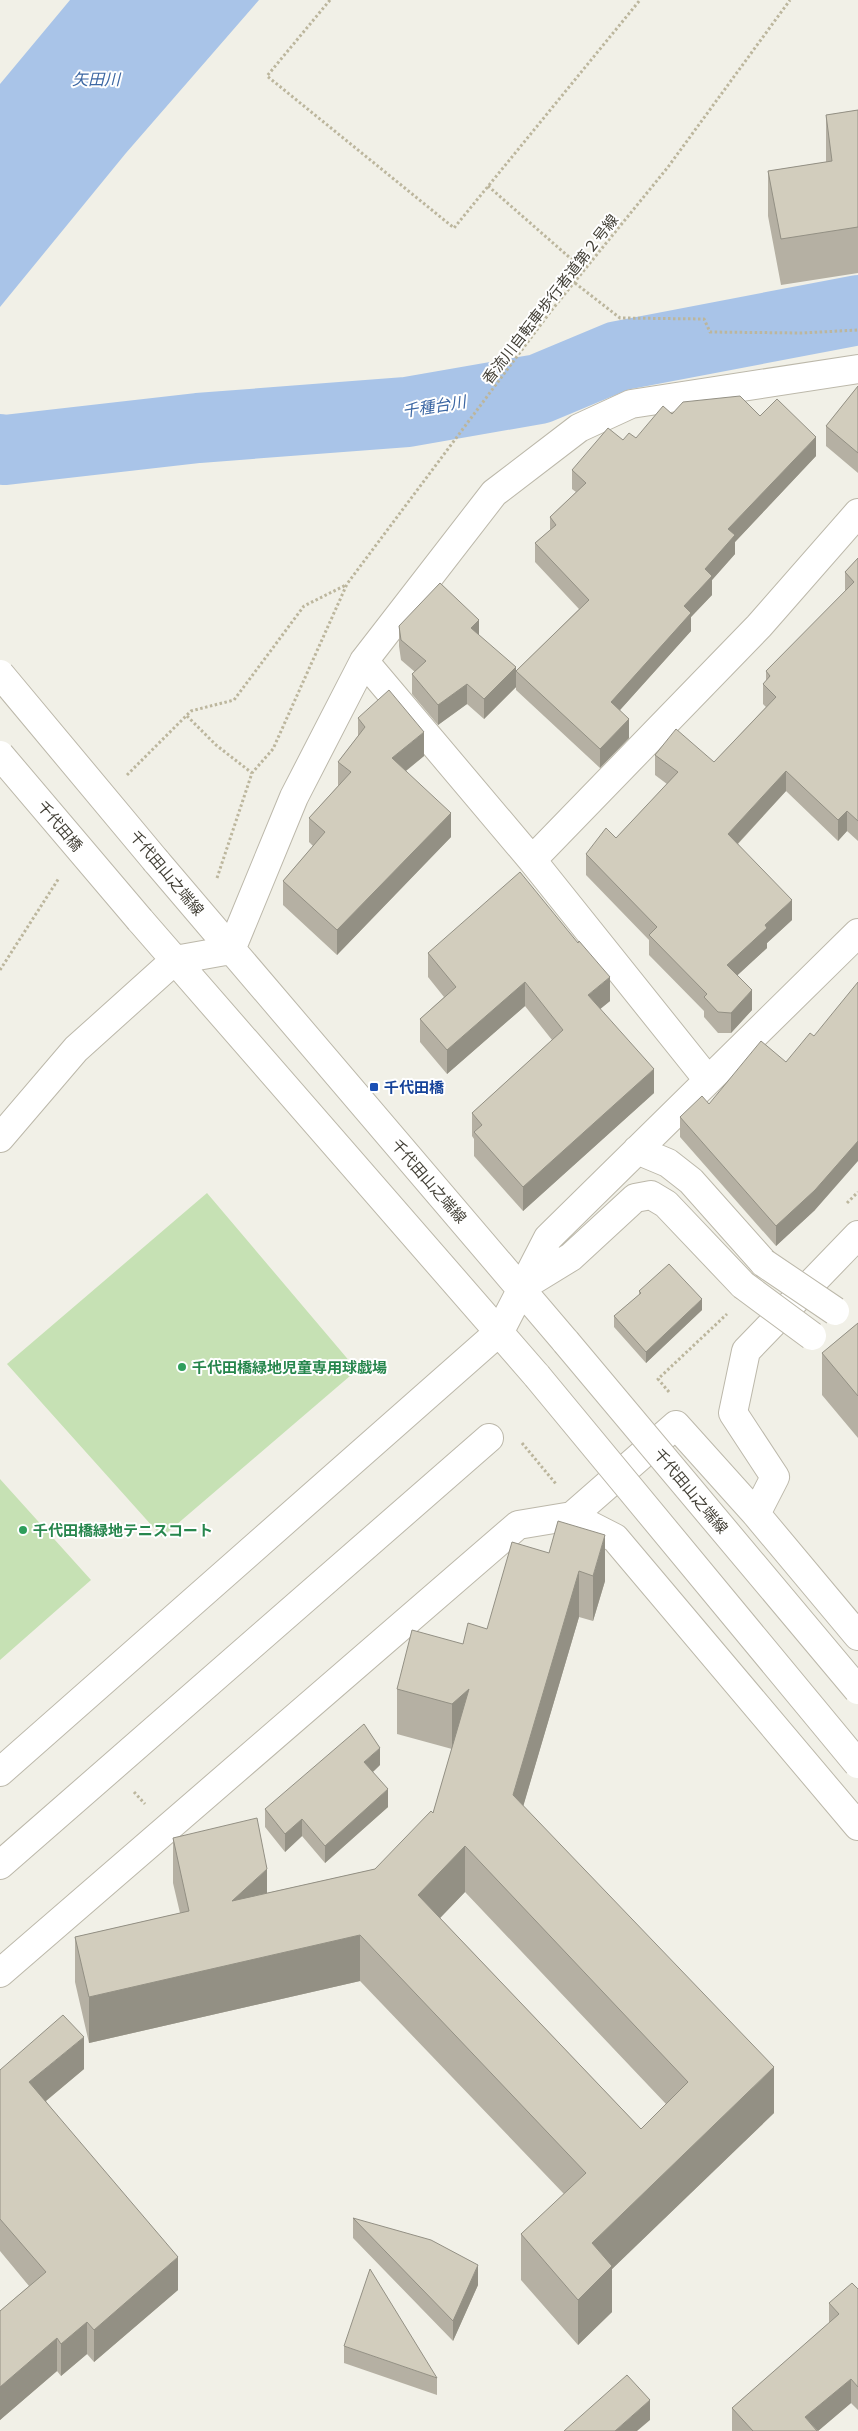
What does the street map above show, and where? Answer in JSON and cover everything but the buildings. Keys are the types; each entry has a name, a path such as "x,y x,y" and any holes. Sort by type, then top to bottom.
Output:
{"street":[{"path":"0,1138 76,1049 174,960 231,950 294,797 364,661 494,493 579,428 631,404 858,369"},
{"path":"532,860 758,626 858,513"},
{"path":"364,661 532,860 708,1080"},
{"name":"千代田山之端線","path":"0,674 231,950 521,1288 858,1690"},
{"name":"千代田橋","path":"0,754 174,960"},
{"path":"0,1772 500,1331 548,1238 858,933"},
{"path":"174,960 500,1331 858,1764"},
{"path":"638,1150 668,1163 691,1181 764,1263 835,1311"},
{"path":"521,1288 571,1256 635,1198 651,1195 666,1204 743,1285 812,1336"},
{"path":"756,1514 775,1477 733,1413 746,1351 858,1236"},
{"path":"0,1973 518,1525 572,1516 676,1425 756,1514 858,1636"},
{"path":"0,1865 489,1438"},
{"path":"572,1516 615,1538 858,1826"}],"path":[{"path":"330,0 267,76 454,228 640,0"},
{"name":"香流川自転車歩行者道第２号線","path":"204,916 252,773 273,749 347,584 454,443 550,311 575,283 668,167 790,0"},
{"path":"488,186 585,270"},
{"path":"575,283 620,318 704,318 710,332 802,333 858,330"},
{"path":"252,773 216,745 187,716 191,711 234,700 304,606 347,584"},
{"path":"517,1437 558,1487"},
{"path":"112,1767 167,1828"}],"green space":[{"name":"千代田橋緑地児童専用球戯場","path":"207,1193 357,1370 162,1537 7,1364"},
{"name":"千代田橋緑地テニスコート","path":"0,1479 91,1580 0,1660"}],"water":[{"name":"矢田川","path":"70,0 259,0 126,153 0,307 0,84"}],"waterway":[{"name":"千種台川","path":"0,449 5,450 198,428 407,412 539,389 618,356 858,310"}],"place":[{"name":"千代田橋","path":"374,1087"},
{"name":"千代田橋緑地児童専用球戯場","path":"182,1367"},
{"name":"千代田橋緑地テニスコート","path":"23,1530"}]}
